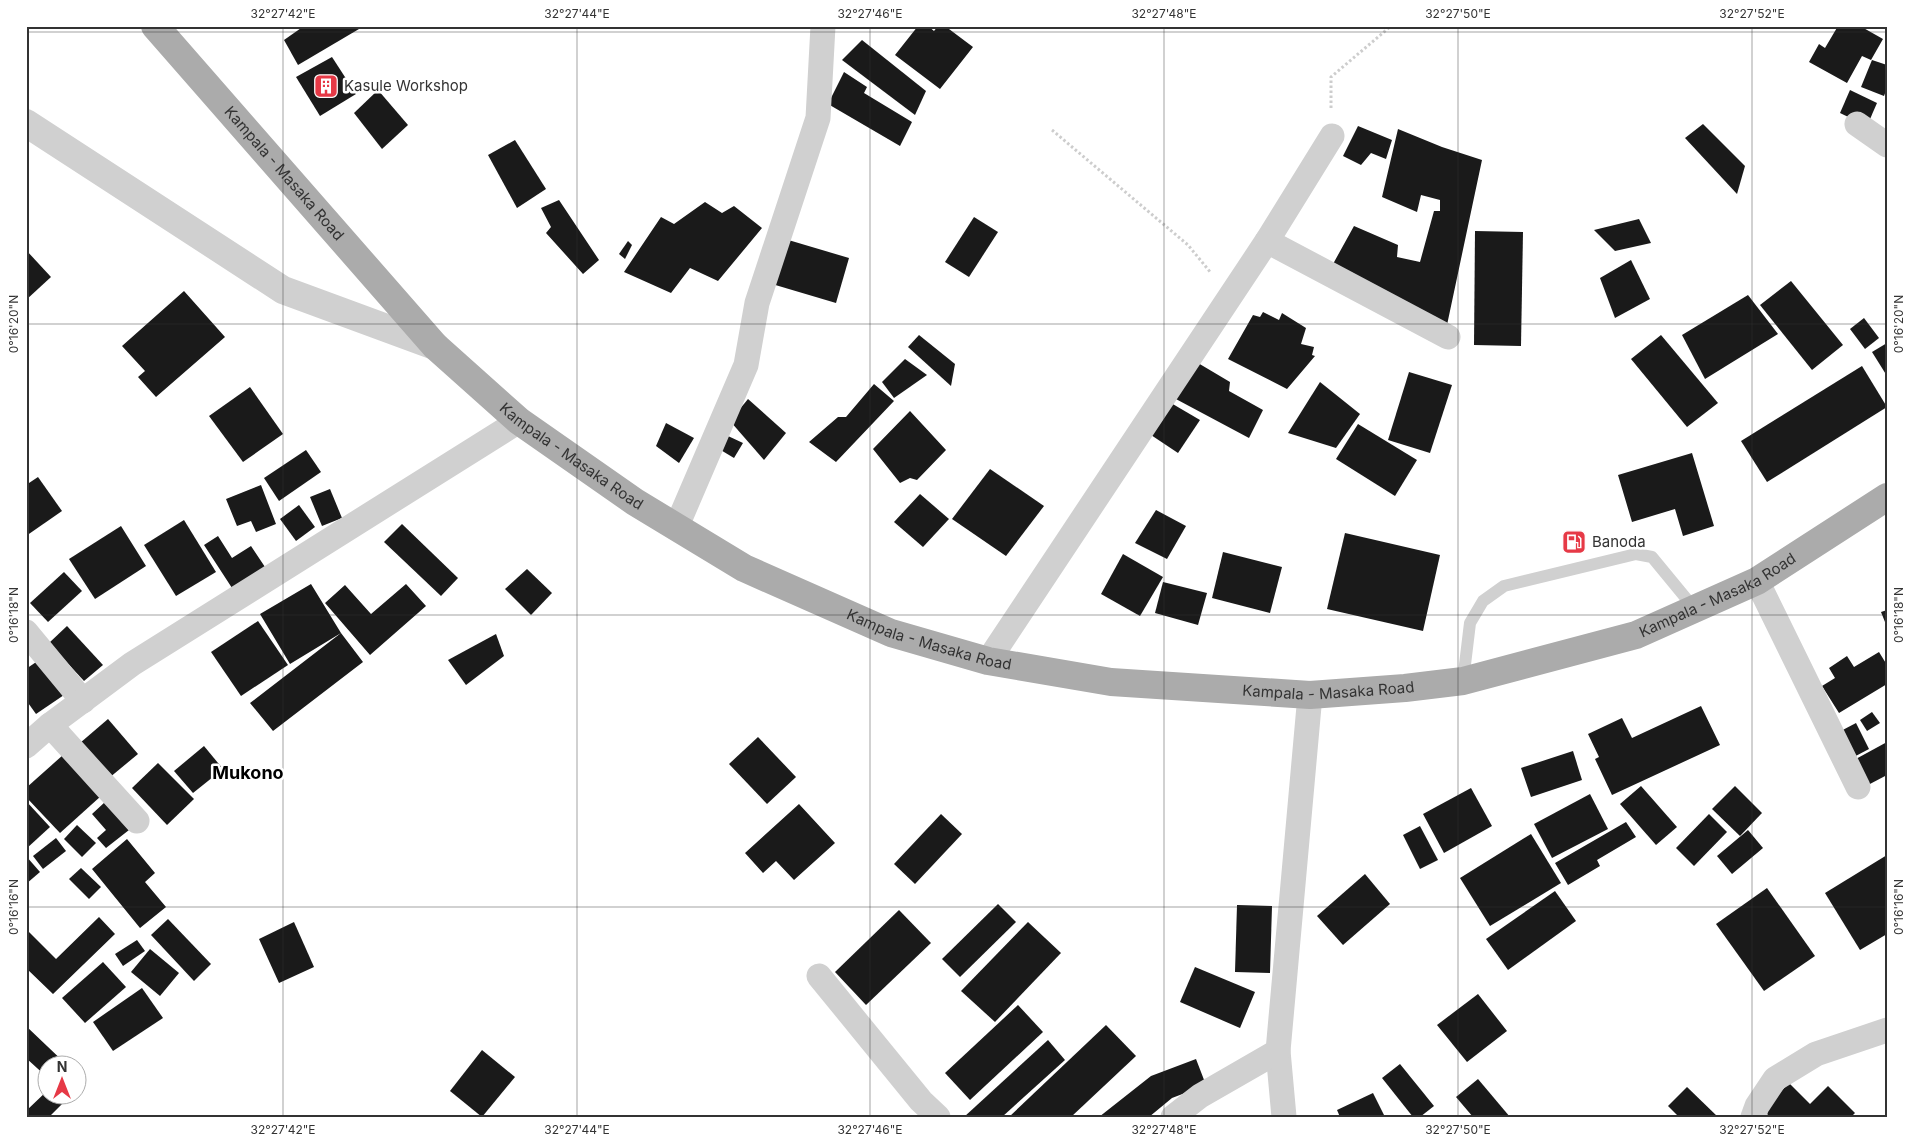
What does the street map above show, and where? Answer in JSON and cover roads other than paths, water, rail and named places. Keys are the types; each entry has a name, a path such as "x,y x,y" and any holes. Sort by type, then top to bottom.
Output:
{"main road":[{"name":"Kampala - Masaka Road","path":"155,26 435,346 519,421 635,502 744,568 891,632 988,662 1111,682 1310,695 1405,688 1463,681 1636,635 1757,581 1886,499"}],"street":[{"path":"676,528 746,365 757,303 780,239 818,118 824,26"},
{"path":"26,123 282,290 435,346"},
{"path":"1857,124 1887,145"},
{"path":"988,662 1266,241 1332,136"},
{"path":"1266,241 1448,337"},
{"path":"26,746 50,725 132,664 519,421"},
{"path":"1757,581 1858,788"},
{"path":"26,632 83,701"},
{"path":"1284,1117 1278,1051 1310,695"},
{"path":"50,725 137,821"},
{"path":"819,976 921,1101 938,1117"},
{"path":"1753,1117 1757,1106 1775,1079 1816,1054 1887,1030"},
{"path":"1173,1117 1200,1096 1278,1051"}],"lane":[{"path":"1463,681 1470,623 1483,600 1504,586 1636,554 1652,558 1694,608"}],"place":[{"name":"Kasule Workshop","path":"326,86"},
{"name":"Banoda","path":"1574,542"}],"district":[{"name":"Mukono","path":"248,773"}]}
